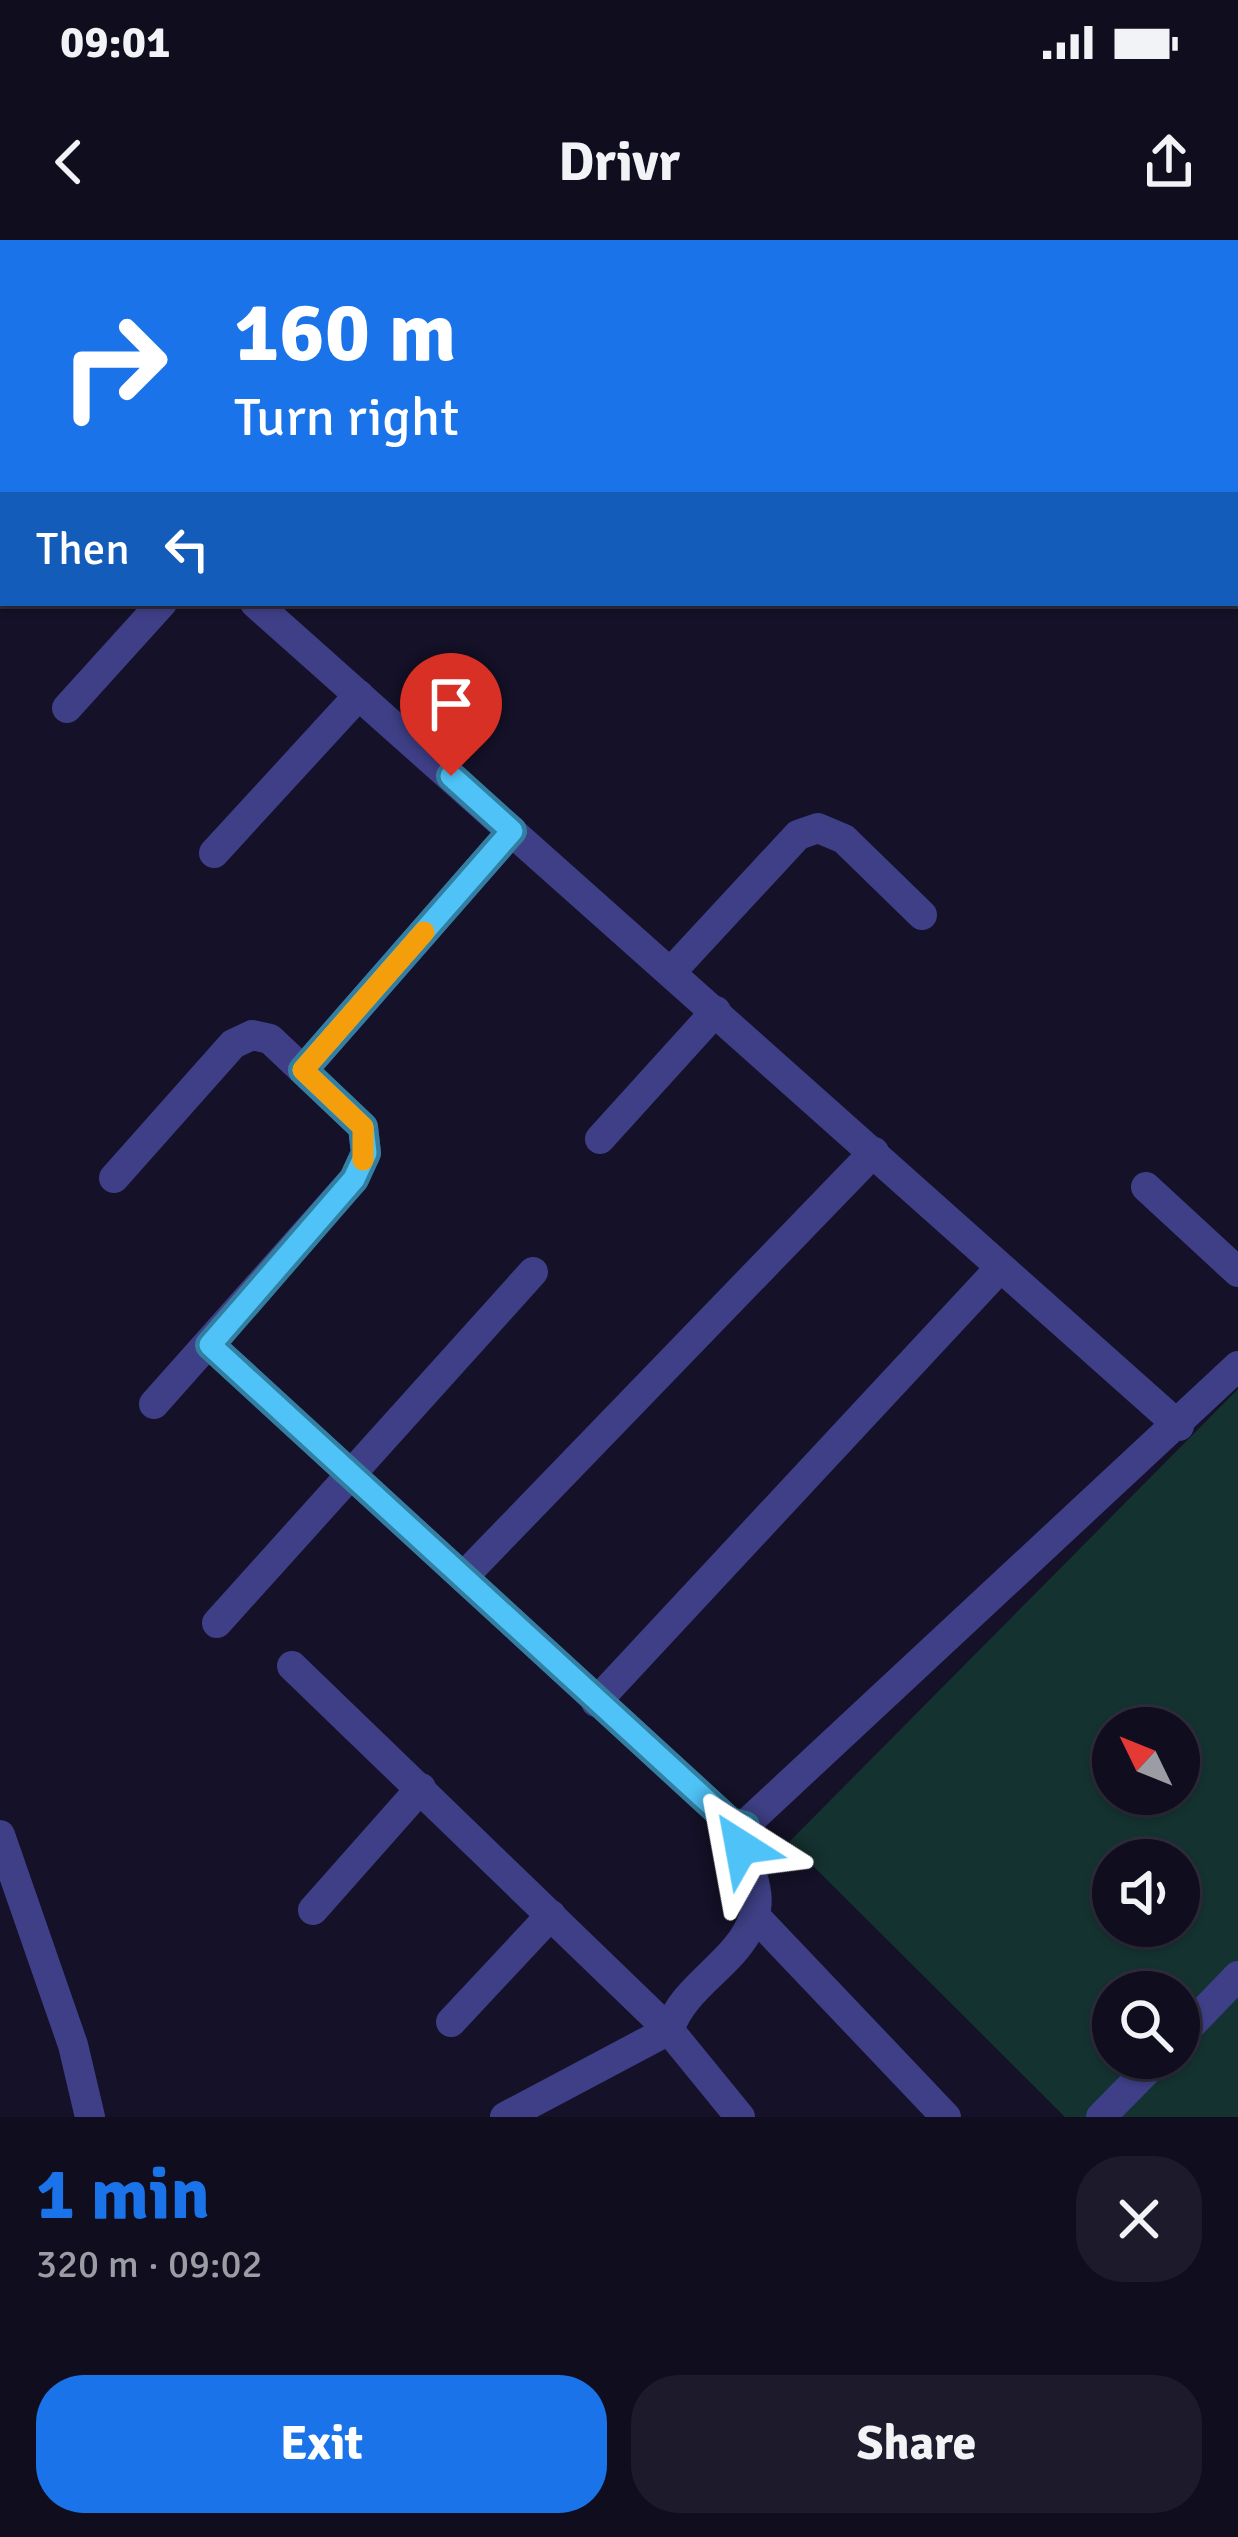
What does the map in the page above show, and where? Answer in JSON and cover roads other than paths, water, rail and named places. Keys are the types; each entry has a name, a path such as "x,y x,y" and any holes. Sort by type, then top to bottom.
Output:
{"street":[{"path":"67,708 159,606"},
{"path":"258,606 1179,1426"},
{"path":"214,853 359,694"},
{"path":"671,971 798,835 818,828 844,839 922,915"},
{"path":"303,1070 512,831"},
{"path":"600,1139 716,1011"},
{"path":"114,1178 233,1044 252,1036 270,1040 363,1127 366,1153 354,1179 154,1404"},
{"path":"465,1575 874,1151"},
{"path":"1146,1187 1238,1272"},
{"path":"596,1702 1000,1268"},
{"path":"217,1623 532,1272"},
{"path":"210,1345 465,1575 596,1702 730,1822 745,1826"},
{"path":"505,2117 669,2030 677,2007 735,1948 755,1916 756,1889 741,1847 745,1826 1179,1426 1238,1366"},
{"path":"292,1666 669,2030 740,2117"},
{"path":"313,1910 421,1788"},
{"path":"0,1835 74,2045 90,2117"},
{"path":"452,2022 550,1915"},
{"path":"755,1916 946,2117"},
{"path":"1200,2015 1238,1976"},
{"path":"1101,2117 1138,2079"}]}
